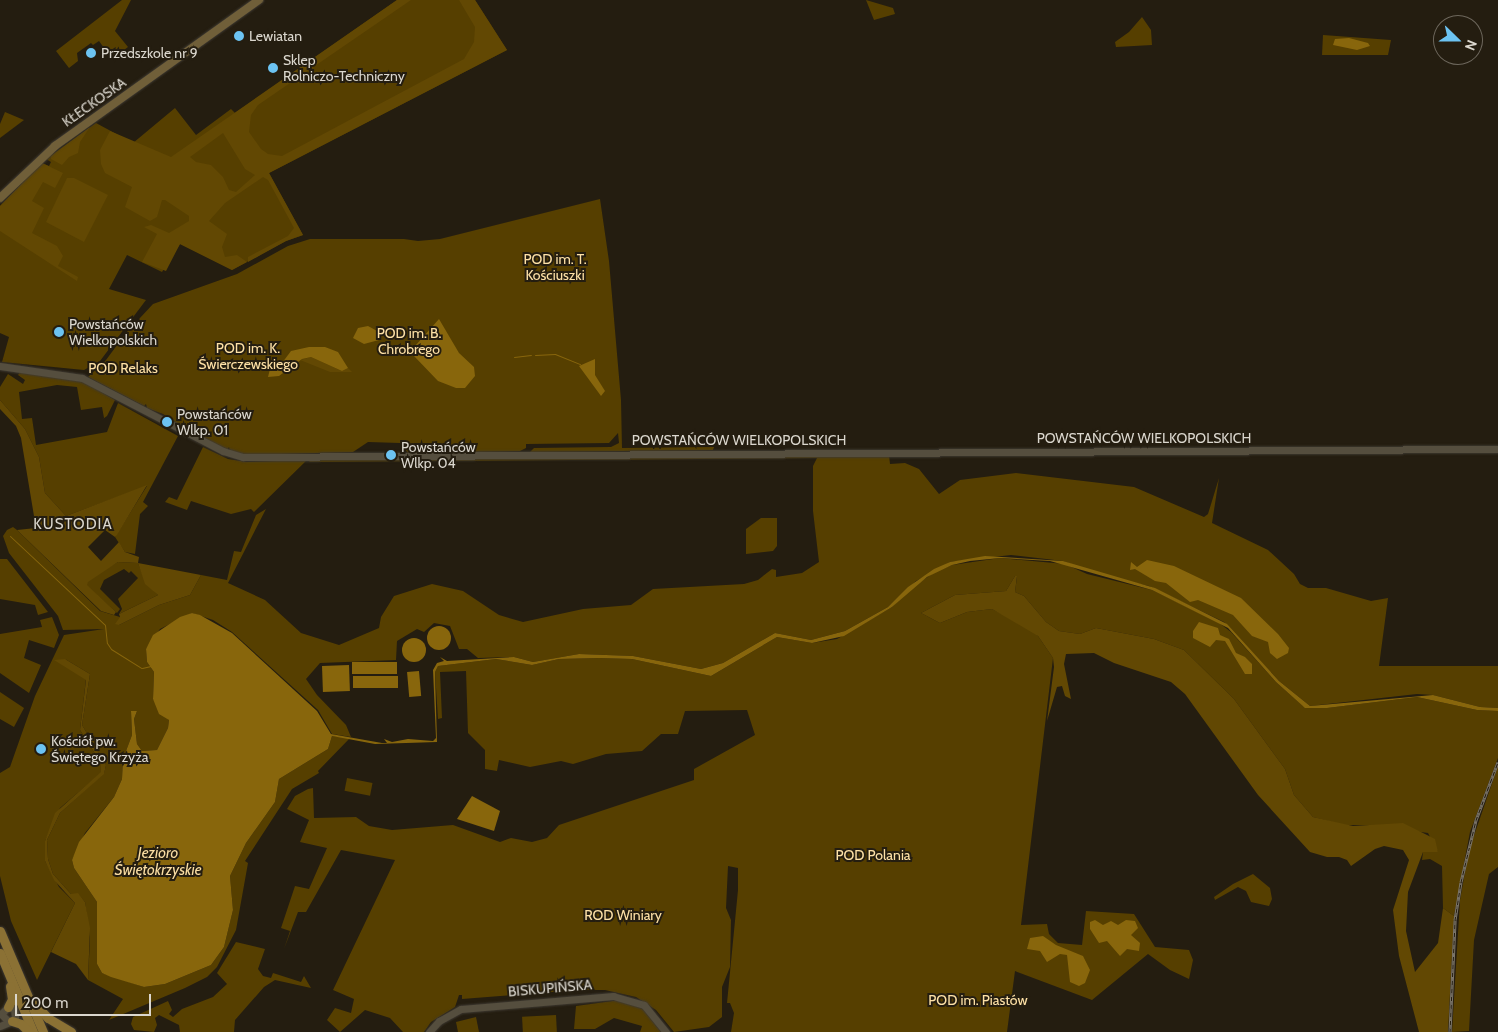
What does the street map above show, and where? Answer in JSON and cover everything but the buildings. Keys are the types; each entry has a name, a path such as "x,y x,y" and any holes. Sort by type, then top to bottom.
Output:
{"main road":[{"name":"KŁECKOSKA","path":"0,198 55,146 259,0"},
{"path":"0,932 43,1032"},
{"path":"1,955 12,993 8,1006"},
{"path":"1,955 33,1032"},
{"path":"28,997 48,1018 66,1032"},
{"path":"10,1021 21,1024 29,1032"}],"street":[{"name":"POWSTAŃCÓW WIELKOPOLSKICH","path":"0,366 55,372 88,380 223,451 243,457 1498,449"},
{"name":"BISKUPIŃSKA","path":"429,1032 439,1021 461,1009 614,996 644,1005 666,1032"},
{"path":"0,1026 10,1021 15,1011 8,1006 3,1009 1,1018 10,1021"}],"green space":[{"path":"122,0 131,0 115,31 128,47 112,59 99,41 93,45 91,43 77,53 78,61 69,68 56,51"},
{"path":"397,0 475,0 507,50 269,173 303,235 286,241 232,270 180,244 162,272 127,255 109,289 146,300 100,361 84,370 2,362 9,337 0,333 0,206 42,163 49,166 51,162 46,159 96,123 133,143 175,108 196,135 231,109 235,113"},
{"path":"866,0 893,8 895,14 874,20"},
{"path":"1142,17 1151,30 1152,45 1116,47 1115,42 1129,32"},
{"path":"1323,35 1391,40 1388,55 1322,55"},
{"path":"5,112 24,120 0,138 0,124"},
{"path":"600,199 609,261 621,400 622,448 714,447 713,450 530,452 534,448 611,447 619,443 618,433 609,443 526,444 526,448 520,451 408,453 400,443 368,442 353,452 244,455 230,452 229,447 227,451 191,433 163,414 147,408 146,404 144,406 88,377 106,360 126,333 153,304 237,274 288,246 310,239 404,239 418,241 440,239"},
{"path":"20,372 84,382 115,400 107,416 100,421 104,418 102,407 81,410 77,387 57,385 19,392 22,419 32,418 36,445 107,432 118,403 178,436 143,502 148,506 140,514 135,554 125,552 115,537 147,486 66,516 45,493 39,457 25,429 0,400 0,387 8,374 23,384 25,380 18,375"},
{"path":"203,447 228,459 247,462 307,460 254,512 251,509 231,514 191,501 187,510 165,502 169,497 177,500"},
{"path":"889,455 890,464 905,463 919,469 939,494 960,480 1016,473 1134,487 1204,517 1208,514 1219,478 1212,523 1268,550 1294,574 1300,584 1308,588 1326,588 1371,601 1388,598 1379,666 1498,666 1498,708 1480,707 1433,695 1417,694 1310,706 1279,681 1224,622 1149,586 1105,576 1063,561 1011,555 950,562 916,581 888,607 845,631 811,640 775,633 723,663 701,669 633,656 579,654 533,662 514,657 478,658 467,649 459,649 450,626 434,623 424,632 417,629 397,641 396,660 320,663 306,679 317,695 346,725 351,737 332,734 318,710 232,632 213,620 192,613 160,629 146,649 147,662 154,672 153,699 169,720 168,728 157,750 142,751 137,744 134,719 137,711 131,711 132,735 123,759 122,779 114,797 85,833 72,860 74,868 97,902 97,964 102,973 144,987 165,984 211,965 224,947 233,910 230,876 246,843 275,802 279,779 328,749 332,736 350,738 318,771 319,773 292,789 245,861 248,863 236,930 217,967 207,977 185,988 109,1020 123,999 88,980 90,937 85,902 79,895 71,894 53,874 48,859 47,840 60,813 104,773 106,765 82,725 90,674 65,659 86,679 80,730 101,763 101,773 60,808 45,841 45,861 59,887 75,903 37,980 11,921 0,876 0,773 10,767 35,696 64,635 104,629 63,630 58,616 9,553 3,536 7,530 13,527 17,530 100,611 120,617 119,625 159,605 190,595 201,575 227,580 234,551 241,552 256,515 266,509 228,583 265,600 301,633 339,645 379,628 381,617 394,596 432,584 463,591 499,615 523,622 583,609 631,605 653,589 744,584 758,580 772,569 776,570 776,577 802,573 819,562 813,511 813,466 817,458 309,462 312,458"},
{"path":"761,518 777,518 777,546 773,551 746,554 746,529"},
{"path":"1000,558 1065,564 1087,574 1152,590 1218,622 1231,632 1276,682 1303,706 1327,708 1417,697 1477,710 1498,711 1498,758 1470,832 1454,916 1443,908 1442,866 1430,859 1422,860 1423,852 1438,852 1428,833 1372,825 1344,825 1313,817 1294,795 1285,769 1234,699 1184,650 1154,639 1096,628 1080,634 1059,631 1046,622 1024,596 1015,592 1017,577 1015,576 1006,591 955,595 921,613 940,623 967,612 992,609 1029,628 1038,636 1053,658 1021,925 1047,924 1049,934 1058,943 1082,945 1086,911 1134,914 1155,947 1189,950 1193,960 1189,979 1170,970 1148,954 1092,1000 1015,971 1007,1032 731,1032 734,1013 730,1003 727,1003 738,890 738,868 728,866 726,908 731,920 730,967 722,987 722,1017 709,1027 674,1032 656,1010 636,997 605,990 578,990 462,999 462,995 459,995 455,1007 431,1022 424,1032 403,1032 390,1018 365,1010 340,1032 327,1020 335,1008 351,1013 354,999 333,990 395,860 341,850 306,912 298,912 284,949 290,931 281,928 295,886 309,889 327,848 300,842 309,820 287,809 295,796 313,788 314,818 356,817 369,826 392,830 453,825 500,842 511,838 532,842 547,838 559,825 694,780 694,769 755,735 747,710 685,711 678,734 661,734 642,751 606,754 573,764 561,761 530,767 499,760 497,771 485,769 485,750 468,733 466,671 440,672 442,718 438,719 435,672 438,666 496,659 532,665 559,659 632,659 711,676 777,637 812,643 837,639 892,607 914,586 935,572 952,565"},
{"path":"0,559 7,559 48,612 38,615 35,605 0,599"},
{"path":"118,562 138,563 145,581 158,595 119,614 122,609 118,599 138,578 131,571 129,573 124,569 104,580 100,589 120,609 117,613 86,585 89,578"},
{"path":"52,617 59,635 54,648 29,640 24,658 41,665 29,693 0,673 0,634 42,627 40,620"},
{"path":"0,692 24,708 14,727 0,719"},
{"path":"1498,766 1498,867 1489,874 1474,940 1469,1031 1452,1032 1460,900 1469,850"},
{"path":"347,778 373,783 370,796 345,791"},
{"path":"1253,874 1270,888 1272,899 1269,906 1251,902 1246,891 1238,887 1215,900 1214,897 1233,884"},
{"path":"236,942 265,949 258,969 263,976 271,978 273,973 301,982 304,976 311,988 275,980 264,987 235,1020 234,1032 180,1032 179,1025 159,1015 155,1018 157,1025 154,1032 134,1030 131,1024 133,1017 168,1001 172,1010 169,1014 173,1017 182,1009 213,997 227,984 217,973"},
{"path":"620,1000 643,1009 661,1032 640,1032 642,1026 614,1018 595,1029 574,1029 576,1006"},
{"path":"556,1015 557,1032 523,1032 522,1017"},
{"path":"476,1017 479,1032 458,1032 456,1022"}],"shaded area":[{"path":"397,0 411,0 258,105 251,115 249,132 261,149 268,154 282,156 464,59 474,42 475,27 459,0 475,0 507,50 269,173 303,235 286,241 248,262 248,257 288,236 294,228 268,180 263,177 225,203 209,221 227,234 222,247 225,257 237,255 247,262 232,270 180,244 166,271 142,262 157,234 144,227 151,225 169,233 189,221 189,216 165,200 162,200 157,217 150,221 125,207 132,187 105,173 101,164 100,150 110,131 171,157","holes":["223,133 245,169 255,175 236,192 229,190 223,177 211,165 196,162 190,157"]},
{"path":"90,127 80,142 78,153 69,157 62,165 51,159 51,156"},
{"path":"42,163 63,173 55,188 43,182 32,201 44,208 32,233 57,246 63,256 58,266 78,277 77,281 0,231 0,206"},
{"path":"67,178 74,178 108,195 84,242 46,222"},
{"path":"311,357 342,371 348,368 352,372 330,372 300,360"},
{"path":"0,400 25,429 39,457 45,493 66,516 147,485 117,535 115,537 105,530 88,547 101,561 119,542 125,552 139,557 138,563 118,562 88,582 87,585 116,612 114,615 101,611 17,530 36,528 21,438 16,426 0,409"},
{"path":"138,563 201,575 190,595 159,605 119,625 115,624 120,617 119,614 158,595 145,584"},
{"path":"1015,576 1017,576 1015,592 1024,596 1046,622 1059,631 1080,634 1096,628 1154,639 1184,650 1234,699 1285,769 1294,795 1313,817 1353,826 1403,823 1435,839 1438,852 1423,852 1408,892 1406,931 1415,972 1438,943 1443,908 1454,916 1448,1032 1419,1032 1399,956 1393,910 1409,860 1403,850 1384,846 1375,849 1351,866 1347,860 1339,857 1327,857 1310,852 1258,795 1185,694 1171,682 1114,663 1094,653 1066,654 1064,664 1071,699 1065,696 1062,686 1057,687 1047,721 1054,667 1053,658 1038,636 992,609 967,612 940,623 921,613 955,595 1006,591"},
{"path":"65,659 90,674 82,725 106,765 104,774 60,813 47,840 48,859 53,874 71,894 78,893 85,902 90,928 88,980 76,964 51,952 75,903 54,880 45,861 45,841 55,813 101,772 101,763 80,730 86,680 54,660"}],"water":[{"path":"1349,38 1368,43 1370,46 1357,50 1333,45 1335,39"},
{"path":"439,319 459,353 474,367 475,376 465,388 456,388 438,381 414,356 415,346"},
{"path":"368,326 379,332 379,340 364,344 353,338 358,328"},
{"path":"309,347 325,347 338,352 348,368 342,371 311,357 302,359 279,376 268,377 270,369 279,367 291,351"},
{"path":"595,359 595,375 605,391 601,396 579,366"},
{"name":"Jezioro Świętokrzyskie","path":"985,556 1063,561 1155,588 1227,624 1279,681 1310,706 1433,695 1480,707 1498,708 1498,711 1477,710 1417,697 1327,708 1305,708 1276,682 1228,628 1152,590 1050,561 1000,558 970,561 952,565 927,577 892,607 844,636 812,643 777,637 711,676 632,659 559,659 532,665 496,659 438,666 435,672 437,742 375,744 332,736 328,749 279,779 275,802 246,843 230,876 233,910 224,947 211,965 165,984 144,987 102,973 97,964 97,902 74,868 72,860 79,842 114,797 122,779 123,759 132,735 131,711 137,711 134,719 137,744 142,751 157,750 168,728 169,720 159,714 153,699 154,672 147,662 146,649 153,635 180,617 192,613 200,615 232,633 317,711 331,734 382,743 387,743 384,739 392,742 408,739 433,741 436,738 433,670 437,663 444,661 440,657 447,661 514,657 533,662 579,654 633,656 701,669 723,663 775,633 811,640 845,631 888,607 908,587 934,569 950,562"},
{"path":"1147,560 1174,566 1241,598 1278,634 1289,648 1288,653 1277,659 1270,653 1268,642 1252,636 1233,615 1198,600 1190,602 1166,583 1155,581 1135,569 1130,570 1131,562 1137,567"},
{"path":"1199,622 1218,628 1220,635 1229,639 1236,653 1245,657 1252,664 1252,674 1245,674 1225,641 1216,640 1210,647 1193,638 1193,631"},
{"path":"439,626 447,630 451,638 447,646 439,650 431,646 427,638 431,630"},
{"path":"414,638 419,639 425,645 425,655 419,661 414,662 409,661 403,655 402,650 403,645 409,639"},
{"path":"352,662 397,662 397,674 352,674"},
{"path":"349,665 350,691 323,692 322,666"},
{"path":"419,671 421,696 409,697 407,672"},
{"path":"353,676 398,676 398,688 353,688"},
{"path":"472,796 500,811 494,831 457,819"},
{"path":"1095,920 1103,925 1111,921 1118,925 1126,920 1135,921 1138,928 1131,935 1140,943 1139,951 1127,949 1120,956 1107,941 1099,943 1090,929 1090,922"},
{"path":"1043,936 1056,945 1083,956 1090,970 1085,983 1079,986 1070,982 1067,955 1060,954 1047,962 1040,951 1027,949 1030,938"}],"waterway":[{"path":"535,355 555,354 580,364"},
{"path":"514,357 531,355"},
{"path":"10,536 105,625 107,643 111,649 142,668 151,666"}],"railway":[{"path":"1450,1032 1455,920 1461,882 1476,820 1498,762"}],"place":[{"name":"Lewiatan","path":"239,36"},
{"name":"Przedszkole nr 9","path":"91,53"},
{"name":"Sklep Rolniczo-Techniczny","path":"273,68"},
{"name":"Powstańców Wielkopolskich","path":"59,332"},
{"name":"Powstańców Wlkp. 01","path":"167,422"},
{"name":"Powstańców Wlkp. 04","path":"391,455"},
{"name":"Kościół pw. Świętego Krzyża","path":"41,749"}],"district":[{"name":"KUSTODIA","path":"73,525"}],"park label":[{"name":"POD im. T. Kościuszki","path":"555,268"},
{"name":"POD im. B. Chrobrego","path":"409,342"},
{"name":"POD im. K. Świerczewskiego","path":"248,356"},
{"name":"POD Relaks","path":"123,368"},
{"name":"POD Polania","path":"873,855"},
{"name":"ROD Winiary","path":"623,915"},
{"name":"POD im. Piastów","path":"978,1000"}]}
